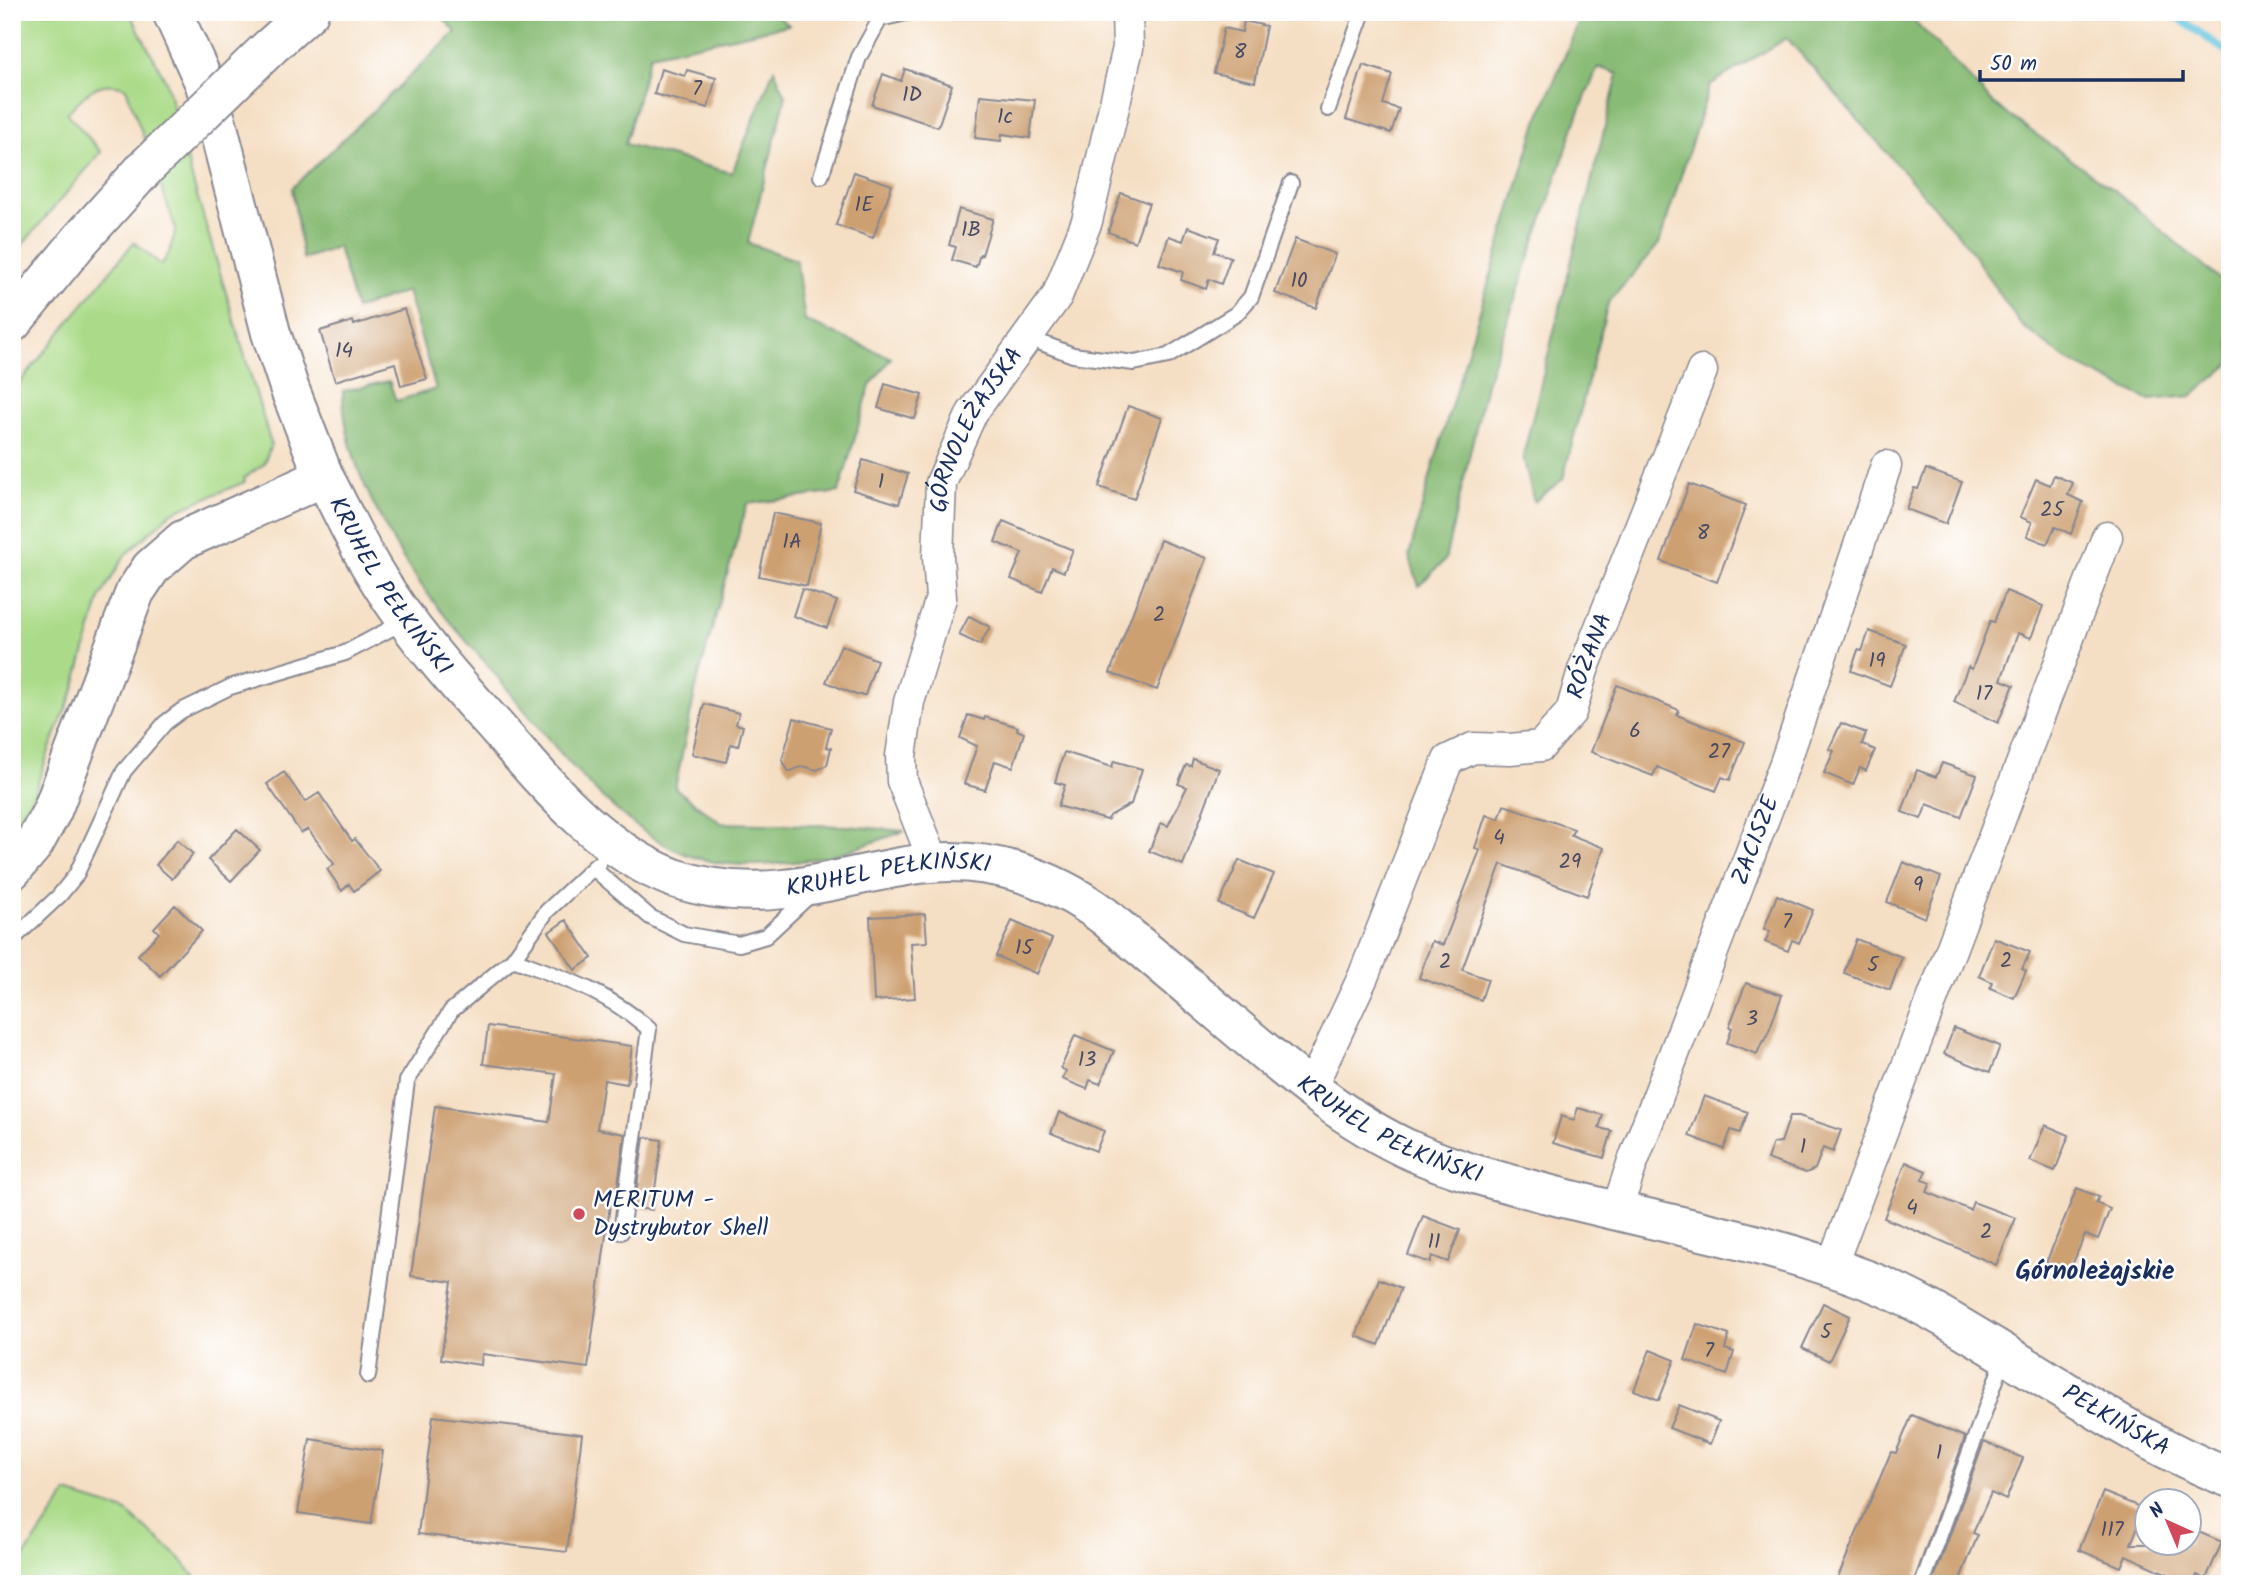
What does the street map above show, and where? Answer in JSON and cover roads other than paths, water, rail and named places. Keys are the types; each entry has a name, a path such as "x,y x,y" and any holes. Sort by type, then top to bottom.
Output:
{"street":[{"name":"KRUHEL PEŁKIŃSKI","path":"172,12 204,82 217,122 271,333 324,477 370,566 406,620 453,680 578,816 605,857 696,884 741,890 783,889 934,863 959,862 1015,871 1041,879 1076,897 1104,916 1311,1088 1356,1121 1416,1153 1465,1171 1616,1212 1745,1242 1831,1267 1908,1298 2006,1354"},
{"path":"12,323 82,238 146,167 268,48 309,12"},
{"name":"GÓRNOLEŻAJSKA","path":"934,863 902,781 901,756 909,702 941,598 938,556 941,483 972,413 1057,296 1087,221 1128,48 1127,12"},
{"name":"RÓŻANA","path":"1311,1088 1363,977 1448,760 1474,748 1541,746 1571,712 1583,670 1702,371"},
{"name":"ZACISZE","path":"1616,1212 1786,762 1886,466"},
{"path":"12,870 34,844 52,811 135,593 151,568 183,540 324,477"},
{"path":"1831,1267 2107,537"},
{"name":"PEŁKIŃSKA","path":"2006,1354 2147,1438 2230,1478"}],"lane":[{"path":"821,176 859,57 880,19 910,12"},
{"path":"1328,109 1363,12"},
{"path":"1026,337 1085,357 1134,363 1168,356 1237,314 1251,297 1291,183"},
{"path":"12,940 60,896 76,875 124,771 165,723 181,711 230,687 345,653 406,620"},
{"path":"368,1376 407,1082 451,1011 513,959 547,911 605,857 650,916 684,934 739,944 766,936 822,883"},
{"path":"513,959 587,987 627,1009 649,1028 621,1231"},
{"path":"1922,1584 2006,1354"}],"waterway":[{"path":"2170,12 2230,54"}],"place":[{"name":"MERITUM - Dystrybutor Shell","path":"579,1214"}],"district":[{"name":"Górnoleżajskie","path":"2095,1272"}]}
